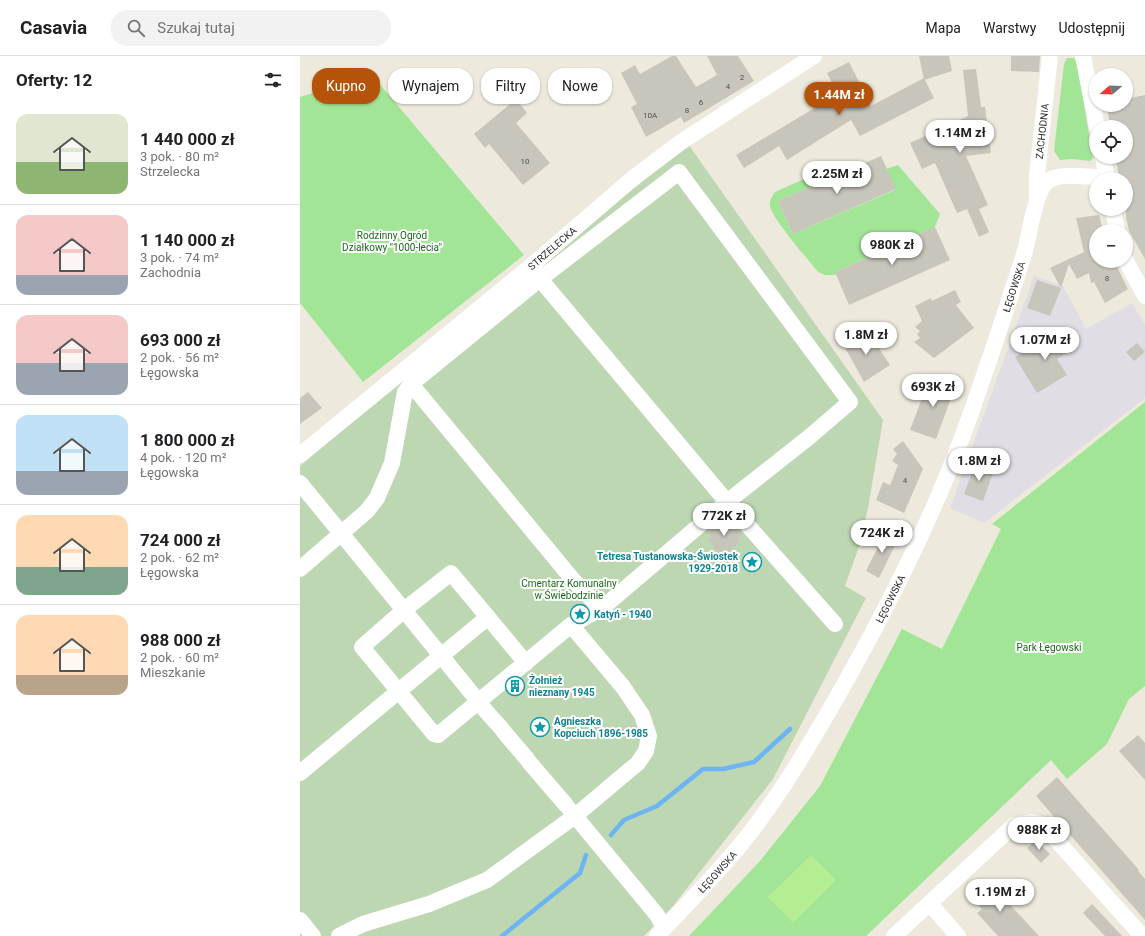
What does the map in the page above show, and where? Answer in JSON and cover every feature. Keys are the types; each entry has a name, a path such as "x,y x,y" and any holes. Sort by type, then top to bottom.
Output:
{"street":[{"name":"STRZELECKA","path":"300,455 536,273 632,179 681,142 814,56"},
{"name":"ZACHODNIA","path":"1036,206 1037,175 1050,56"},
{"path":"1083,56 1096,120"},
{"path":"300,569 341,532 367,512 377,498 392,463 405,392 411,384 536,273 679,172 850,402 808,438 727,502 601,609 571,625 526,663 482,705 438,736 434,734 362,647 404,610 450,573 526,663"},
{"name":"ŁĘGOWSKA","path":"661,932 749,834 781,791 812,741 886,606 932,511 970,413 1025,251 1042,187 1052,179 1066,175 1089,177"},
{"path":"1130,268 1145,296"},
{"path":"536,273 727,502 835,624"},
{"path":"411,384 574,580 601,609"},
{"path":"300,483 441,656 657,915 661,932"},
{"path":"300,773 488,617"},
{"path":"339,936 364,924 429,904 487,880 570,810 638,763 646,751 649,736 642,715 623,687 571,625"},
{"path":"894,936 1014,825 1032,822 1042,824 1142,936"},
{"path":"930,904 958,936"},
{"path":"300,920 313,936"}],"shaded area":[{"path":"1034,276 1063,286 1086,329 1132,303 1145,325 1145,398 984,523 950,508"}],"green space":[{"path":"1067,58 1074,58 1077,62 1089,134 1089,161 1072,159 1060,160 1054,151 1064,64"},
{"name":"Rodzinny Ogród Działkowy \"1000-lecia\"","path":"380,84 388,94 388,104 396,104 524,255 363,382 300,303 300,97 312,93 312,104 380,104"},
{"name":"Cmentarz Komunalny w Świebodzinie","path":"688,144 883,420 868,508 860,544 845,586 866,598 773,779 673,906 644,936 300,936 300,466 380,397"},
{"path":"898,165 940,214 935,227 835,272 836,275 825,275 818,272 784,230 770,206 770,200 775,192 813,175 817,184 778,201 793,234 895,190 886,169"},
{"name":"Park Łęgowski","path":"1145,402 1145,686 1129,699 1107,744 1067,779 1051,760 866,936 689,936 760,861 820,786 902,629 942,649 1001,529 992,524"},
{"path":"811,855 836,880 793,923 768,897"}],"building":[{"path":"672,56 676,56 696,87 717,75 707,56 738,56 754,81 684,123 681,117 646,137 631,107 637,104 621,73 635,65 640,74"},
{"path":"919,56 949,56 952,71 924,80"},
{"path":"1011,56 1040,56 1039,72 1011,71"},
{"path":"849,62 871,106 924,78 934,98 860,136 851,120 787,160 779,146 744,168 736,155 838,94 827,73"},
{"path":"976,69 981,107 985,107 991,153 966,156 988,205 979,209 989,232 979,237 967,209 957,213 935,163 922,169 910,143 968,116 963,70"},
{"path":"1145,95 1145,259 1133,238 1133,224 1128,224 1126,217 1133,216 1133,172 1118,172 1117,164 1133,164 1133,120 1109,120 1108,112 1133,112 1133,98"},
{"path":"510,104 520,104 527,113 516,123 550,163 523,185 489,144 485,148 474,134"},
{"path":"881,156 896,189 793,234 778,201"},
{"path":"1099,216 1101,224 1089,224 1089,268 1118,268 1128,289 1105,303 1094,282 1091,283 1089,273 1077,279 1069,264 1061,288 1050,268 1084,252 1076,218"},
{"path":"935,227 950,260 849,305 835,272"},
{"path":"1037,280 1061,288 1050,316 1027,308"},
{"path":"955,290 961,302 956,305 974,328 934,358 914,342 920,338 917,334 920,331 915,327 922,321 915,306 931,298 932,301"},
{"path":"867,330 890,365 864,382 843,344"},
{"path":"1060,330 1072,350 1057,359 1067,375 1037,393 1015,357"},
{"path":"1137,343 1145,352 1134,361 1126,352"},
{"path":"930,377 955,387 936,439 910,430"},
{"path":"308,392 322,408 300,424 300,398"},
{"path":"903,441 923,469 904,513 876,500 883,482 890,485 898,465 892,461 897,454 893,449"},
{"path":"976,462 994,470 983,501 964,494"},
{"path":"722,521 725,524 729,521 741,535 737,538 740,542 726,554 723,550 719,553 708,540 711,537 708,533"},
{"path":"886,531 899,537 879,578 866,571"},
{"path":"1138,735 1145,743 1145,780 1119,751"},
{"path":"1057,777 1139,870 1138,871 1145,879 1145,920 1036,796"},
{"path":"1036,840 1050,854 1041,863 1027,848"},
{"path":"987,880 1039,936 998,936 977,913 982,909 970,896"},
{"path":"1092,904 1122,936 1105,936 1083,913"}],"waterway":[{"path":"611,835 624,820 657,806 703,769 723,769 754,762 790,729"},
{"path":"502,936 580,873 586,855"}],"place":[{"name":"Tetresa Tustanowska-Świostek 1929-2018","path":"752,562"},
{"name":"Katyń - 1940","path":"580,614"},
{"name":"Żołnież nieznany 1945","path":"515,686"},
{"name":"Agnieszka Kopciuch 1896-1985","path":"540,727"}]}
